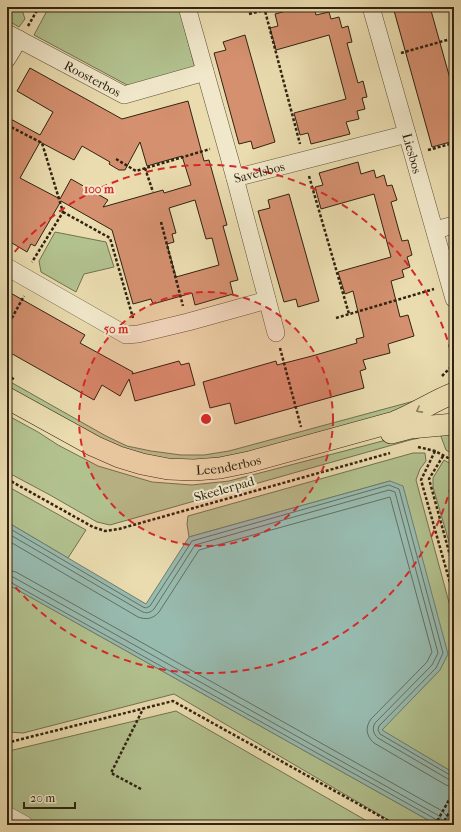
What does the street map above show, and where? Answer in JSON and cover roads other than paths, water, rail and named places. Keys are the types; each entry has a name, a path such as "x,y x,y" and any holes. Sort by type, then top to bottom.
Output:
{"main road":[{"name":"Leenderbos","path":"14,390 94,446 119,457 142,464 168,469 194,470 220,468 249,462 394,422 454,393"},
{"path":"454,393 445,405 449,417 454,421"},
{"name":"Leenderbos","path":"7,409 91,456 117,468 150,477 174,479 212,478 239,474 410,428 454,424"}],"street":[{"path":"187,7 235,178"},
{"name":"Liesbos","path":"371,7 452,292"},
{"path":"7,60 13,36"},
{"name":"Roosterbos","path":"13,36 124,95 206,72"},
{"name":"Savelsbos","path":"276,333 235,178 407,134"},
{"path":"435,230 454,225"},
{"path":"7,266 126,335 138,334 188,322 267,300"},
{"path":"7,815 25,825"}],"water":[{"path":"390,481 403,486 448,654 440,670 382,730 454,773 454,825 437,825 7,584 7,522 146,604 189,537"}]}
